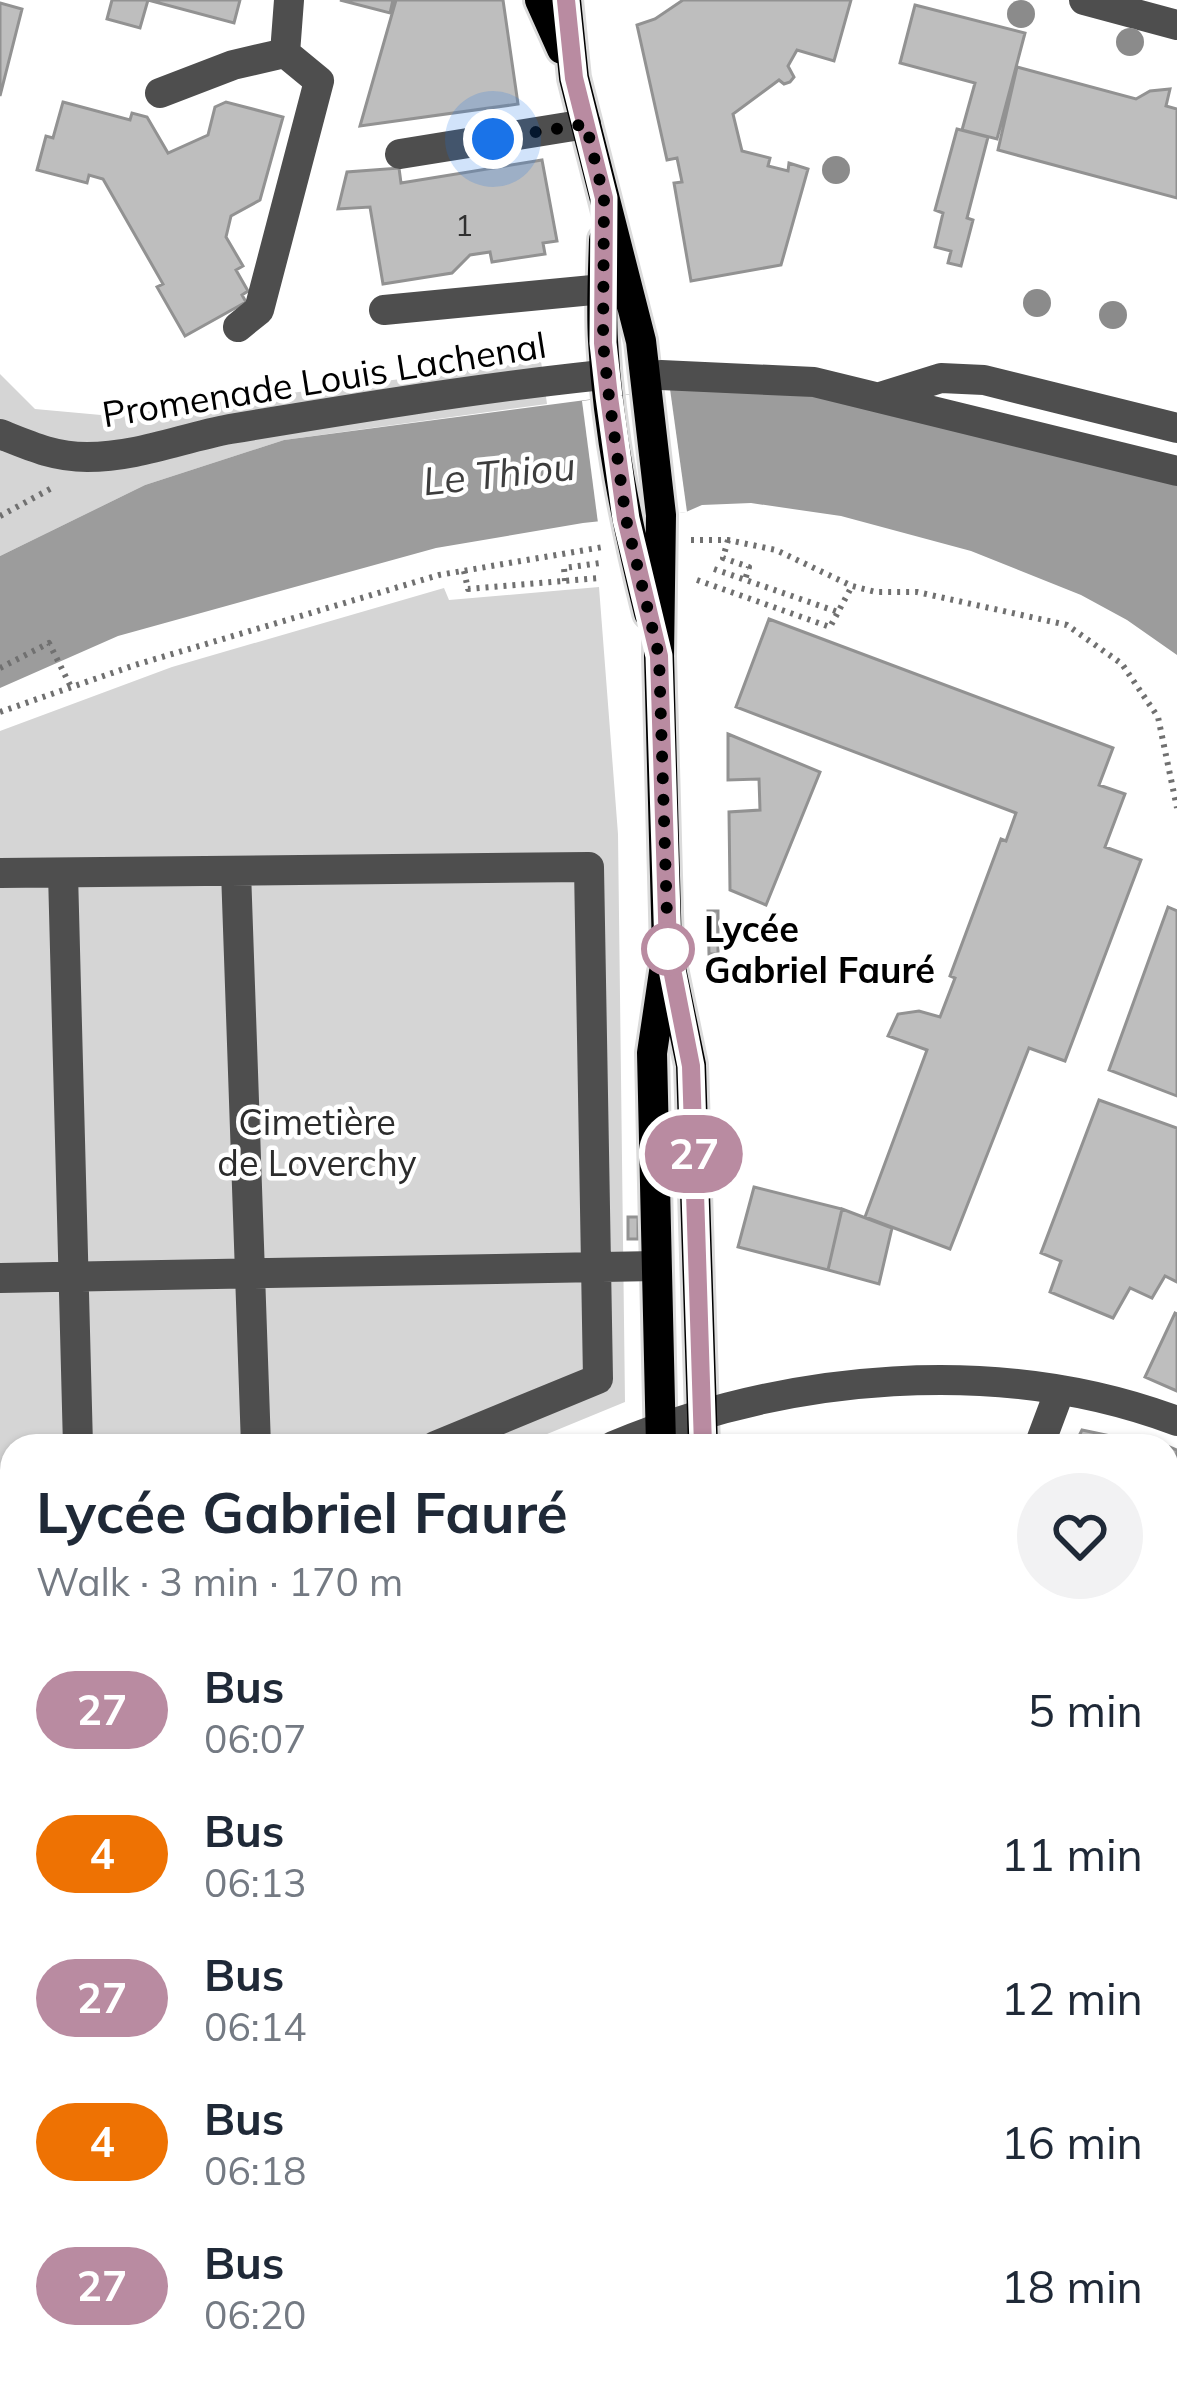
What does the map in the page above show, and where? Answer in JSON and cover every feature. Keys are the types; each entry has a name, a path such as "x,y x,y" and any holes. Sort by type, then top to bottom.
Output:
{"main road":[{"path":"540,0 574,78"},
{"path":"566,0 574,78 654,384 661,515 659,656 668,949 691,1066 703,1434"},
{"path":"604,198 601,387 659,656"},
{"path":"660,1434 652,1052 668,949"}],"street":[{"path":"285,53 289,0"},
{"path":"1084,0 1171,16"},
{"path":"160,93 233,65 285,53"},
{"path":"238,327 259,310 319,81 285,53"},
{"path":"400,154 586,124"},
{"path":"384,310 603,289"},
{"path":"877,398 941,378 984,380 1177,428"},
{"path":"654,384 814,382 1177,471"},
{"name":"Promenade Louis Lachenal","path":"0,434 42,453 135,454 188,437 362,407 601,387"},
{"path":"0,873 589,868 598,1378 464,1434"},
{"path":"236,871 256,1434"},
{"path":"63,873 78,1434"},
{"path":"0,1278 656,1266"},
{"path":"664,1434 702,1414 758,1398 865,1381 1040,1386 1137,1406 1177,1421"},
{"path":"1044,1434 1060,1390"}],"path":[{"path":"0,516 64,482 85,457"},
{"path":"689,539 728,540 793,555 852,586 876,592 917,592 1067,626 1122,664 1158,717 1177,808"},
{"path":"728,540 723,558 748,567 745,580"},
{"path":"0,712 178,652 439,574 600,548"},
{"path":"565,581 564,568 600,566"},
{"path":"714,569 838,612"},
{"path":"464,571 468,590 599,578"},
{"path":"697,580 830,627 852,586"},
{"path":"0,668 49,643 71,688"}],"green space":[{"path":"541,361 547,404 284,440 145,485 0,556 0,374 35,409 112,416"},
{"name":"Cimetière de Loverchy","path":"599,587 618,834 625,1402 547,1434 0,1434 0,731 172,667 444,588 449,600"}],"water":[{"name":"Le Thiou","path":"669,389 854,400 1177,480 1177,655 1081,595 971,551 841,516 751,503 702,505 686,512 583,523 436,548 118,636 0,688 0,556 145,485 284,440"}],"pier":[{"path":"670,389 687,512 598,523 582,401"}],"building":[{"path":"112,0 148,0 140,28 107,19"},
{"path":"148,0 240,0 234,23"},
{"path":"340,0 393,0 390,13"},
{"path":"396,0 503,0 518,104 360,126"},
{"path":"683,0 851,0 834,61 797,50 788,66 794,77 790,82 779,80 733,114 742,151 770,158 768,166 788,171 789,163 808,169 781,265 691,281 674,183 682,182 677,158 667,160 637,25"},
{"path":"0,3 22,9 0,96"},
{"path":"915,5 1025,33 997,139 962,130 975,83 900,63"},
{"path":"1017,67 1136,99 1150,91 1170,89 1166,106 1177,109 1177,198 998,150"},
{"path":"63,102 130,120 132,113 147,117 168,153 208,135 215,107 226,102 283,117 260,200 231,216 226,237 243,266 236,270 248,291 242,295 246,302 185,336 157,287 163,284 103,179 89,175 87,183 37,170 46,136 53,138"},
{"path":"957,129 988,137 967,218 973,220 961,266 948,263 951,251 935,247 943,213 935,210"},
{"path":"542,160 557,241 543,243 545,254 492,262 490,252 470,255 452,273 383,284 370,207 338,209 347,172 399,168 401,183"},
{"path":"769,619 1113,748 1099,785 1125,794 1105,847 1141,860 1065,1061 1029,1048 950,1249 865,1217 927,1050 888,1036 898,1014 919,1011 940,1017 955,978 950,976 1001,839 1006,841 1016,813 736,707"},
{"path":"728,734 820,772 766,905 730,890 729,812 760,810 759,779 728,780"},
{"path":"1168,907 1177,911 1177,1096 1109,1070"},
{"name":"Lycée Gabriel Fauré","path":"708,911 718,911 718,954 709,954"},
{"path":"1099,1100 1177,1128 1177,1282 1165,1276 1152,1298 1130,1288 1113,1318 1050,1292 1061,1261 1041,1253"},
{"path":"754,1187 842,1209 828,1270 738,1247"},
{"path":"842,1209 892,1228 879,1284 828,1270"},
{"path":"628,1217 638,1217 638,1239 628,1239"},
{"path":"1177,1314 1177,1391 1145,1377"}],"bus line":[{"name":"27","path":"566,0 574,78 604,198 603,343 626,519 659,656 668,949 691,1066 703,1434"}],"place":[{"name":"Lycée Gabriel Fauré","path":"668,949"}],"route":[{"path":"493,139 586,124 604,198 603,343 609,397 626,519 659,656 668,949"}]}
